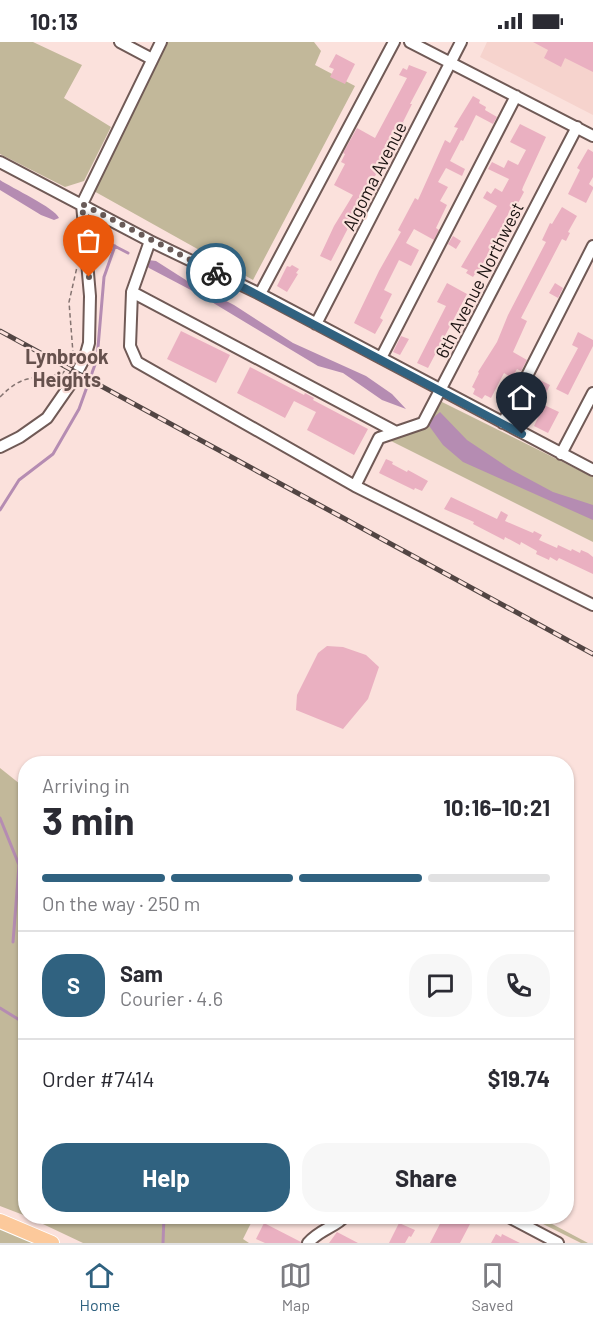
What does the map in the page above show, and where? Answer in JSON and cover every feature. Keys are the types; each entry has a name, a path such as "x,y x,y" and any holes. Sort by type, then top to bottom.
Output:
{"main road":[{"path":"0,1221 52,1243"}],"street":[{"path":"120,42 152,59"},
{"path":"0,447 20,437 47,418 72,382 85,357 88,343 90,296 82,204 161,42"},
{"path":"260,294 394,42"},
{"path":"410,42 593,135"},
{"name":"Algoma Avenue","path":"316,324 461,42"},
{"path":"381,358 516,96"},
{"name":"6th Avenue Northwest","path":"355,486 379,438 423,423 577,127"},
{"path":"0,162 150,241 260,294 593,470"},
{"path":"150,241 132,292 130,346 137,362 355,486 593,605"},
{"path":"503,423 593,246"},
{"path":"132,292 396,432"},
{"path":"561,454 593,393"},
{"path":"308,1243 325,1228 334,1224"},
{"path":"520,1224 546,1240 558,1243"}],"path":[{"path":"0,397 12,385 23,379 62,374 70,365 73,353 69,302 79,261"}],"shaded area":[{"path":"0,42 33,42 82,65 64,98 111,127 84,181 65,187 0,154"},
{"path":"168,42 314,42 321,51 315,65 355,86 253,280 92,190"},
{"path":"487,42 593,42 593,115 480,57"},
{"path":"0,180 42,204 59,218 54,220 41,215 0,190"},
{"path":"148,260 156,261 189,282 234,305 293,343 366,376 392,394 406,409 382,400 343,373 318,366 206,298 149,268 146,265"},
{"path":"438,400 593,477 593,542 379,435 420,420"},
{"path":"440,412 467,440 512,470 553,492 593,505 593,520 463,462 443,445 427,423"},
{"path":"0,768 18,782 18,1213 0,1206"},
{"path":"43,1224 250,1224 243,1239 249,1243 83,1243"},
{"path":"543,1224 552,1224 588,1243 581,1243"},
{"path":"0,1226 44,1243 0,1243"}],"building":[{"path":"533,42 593,42 593,72 565,58 561,67 544,58 548,50"},
{"path":"336,54 355,64 345,84 330,77 334,69 329,67"},
{"path":"409,65 427,72 410,104 412,104 399,134 395,132 384,153 386,155 331,261 320,256 334,226 353,195 334,185 345,164 341,162 345,154 343,153 357,128 375,138 407,78 399,75 403,68 407,70"},
{"path":"473,96 486,107 485,110 497,117 493,124 476,115 463,141 461,140 450,161 465,169 462,176 446,168 438,182 448,187 440,201 447,205 436,228 439,230 434,240 414,229 406,243 419,250 411,266 399,260 384,290 392,294 380,318 383,320 375,334 354,323 401,232 398,230 415,198 418,200 445,140 450,143 458,128 454,127"},
{"path":"520,124 546,137 523,187 524,192 516,207 513,205 477,275 473,277 466,273 468,270 461,267 497,206 483,198 487,191 491,194 495,188 502,192 509,179 488,169 492,162 504,168 508,160 518,165 526,150 510,142"},
{"path":"588,149 593,152 593,177 589,184 593,189 586,203 568,194 580,170 577,168"},
{"path":"562,207 577,216 566,241 562,239 521,318 527,321 513,352 527,360 521,371 517,369 512,378 504,373 491,398 485,395 482,399 473,394 475,389 472,387 478,372 497,342 508,315 546,242 542,240 550,223 552,224"},
{"path":"453,236 461,241 456,249 448,244"},
{"path":"292,265 299,269 287,292 277,286 287,266"},
{"path":"447,283 467,294 428,368 417,363 446,306 437,302"},
{"path":"555,283 563,288 558,298 549,293"},
{"path":"181,331 230,355 216,383 167,359"},
{"path":"578,332 593,340 593,346 568,395 556,389 578,348 572,345"},
{"path":"401,336 409,339 400,355 393,352"},
{"path":"250,367 304,395 305,393 314,398 313,400 368,429 354,455 307,430 316,412 294,401 285,418 237,393"},
{"path":"540,380 550,385 538,409 528,404"},
{"path":"544,405 559,412 548,433 534,426"},
{"path":"386,459 428,481 422,491 415,488 414,490 379,473"},
{"path":"451,497 497,519 501,511 508,515 505,521 542,535 539,540 557,548 558,545 571,551 572,549 580,553 581,550 588,553 593,557 593,574 559,558 557,561 550,557 549,560 536,554 537,551 521,542 520,545 505,537 504,540 473,524 474,522 444,509"},
{"path":"327,646 343,647 366,655 379,667 368,699 343,729 296,710 297,695 318,653"},
{"path":"264,1224 266,1224 301,1243 265,1243 256,1239"},
{"path":"398,1224 415,1230 405,1243 389,1243"},
{"path":"440,1224 470,1224 460,1243 430,1243"},
{"path":"337,1232 358,1243 329,1243"},
{"path":"496,1234 501,1237 502,1234 520,1243 491,1243"}],"waterway":[{"path":"99,238 128,253"},
{"path":"0,510 19,480 53,454 79,409 97,359 104,277 115,246"},
{"path":"0,818 18,863"},
{"path":"13,942 18,878"},
{"path":"0,1008 18,1019"},
{"path":"163,1243 164,1224"}],"railway":[{"path":"0,331 593,654"}],"way so far":[{"path":"89,277 82,204 216,273"}],"district":[{"name":"Lynbrook Heights","path":"67,368"}],"route":[{"path":"216,273 260,294 522,434"}]}
